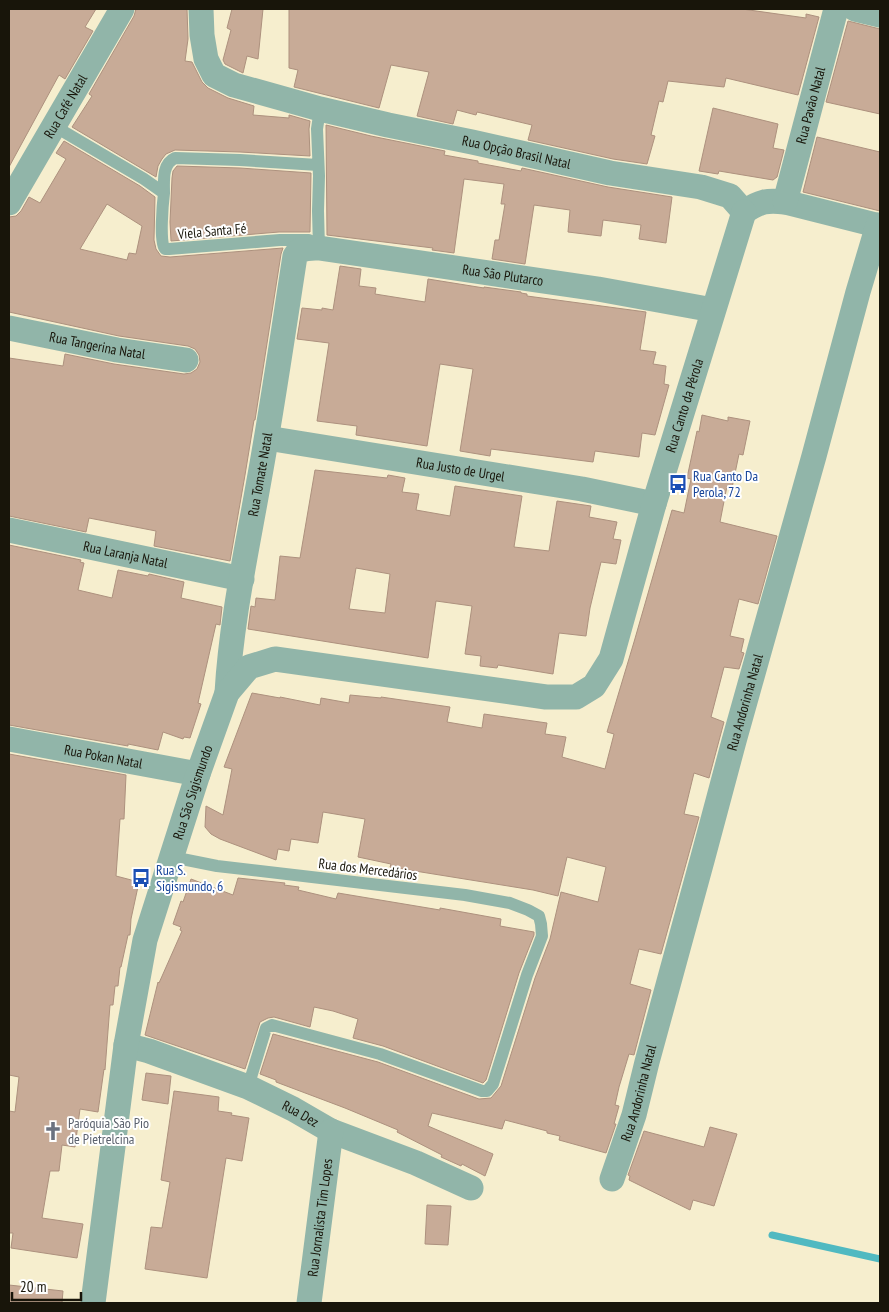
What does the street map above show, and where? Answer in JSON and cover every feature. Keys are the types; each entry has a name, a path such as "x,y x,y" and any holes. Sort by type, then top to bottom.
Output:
{"street":[{"name":"Rua Café Natal","path":"9,203 122,9"},
{"name":"Rua Opção Brasil Natal","path":"201,9 202,35 206,59 214,75 234,85 320,109 610,173 701,187 730,196 744,212"},
{"name":"Rua Pavão Natal","path":"786,202 836,9"},
{"path":"855,9 880,15"},
{"path":"744,212 757,203 771,200 879,225"},
{"name":"Rua Canto da Pérola","path":"611,659 654,504 744,212"},
{"name":"Rua Andorinha Natal","path":"612,1179 634,1115 741,713 814,456 858,292 879,225"},
{"name":"Rua São Plutarco","path":"295,256 298,251 319,244 598,289 713,310"},
{"name":"Rua Tomate Natal","path":"227,693 228,663 267,438 295,256"},
{"name":"Rua Tangerina Natal","path":"9,328 117,350 186,360"},
{"name":"Rua Justo de Urgel","path":"267,438 582,489 654,504"},
{"name":"Rua Laranja Natal","path":"9,530 242,579"},
{"name":"Rua São Sigismundo","path":"93,1303 126,1045 145,940 198,774 227,693 249,667 275,659 546,697 576,697 594,686 611,659"},
{"name":"Rua Pokan Natal","path":"9,740 198,774"},
{"name":"Rua Dez","path":"126,1045 150,1051 248,1087 293,1109 331,1131 416,1163 471,1188"},
{"name":"Rua Jornalista Tim Lopes","path":"309,1303 331,1131"}],"lane":[{"path":"319,244 317,129 320,109"},
{"path":"54,126 144,179 164,193"},
{"name":"Viela Santa Fé","path":"318,165 240,160 175,158 170,160 166,166 163,247 169,250 280,240 319,244"},
{"name":"Rua dos Mercedários","path":"172,857 217,866 465,895 510,904 538,916 541,924 542,936 527,975 493,1084 487,1091 482,1091 380,1054 272,1025 266,1028 248,1087"}],"building":[{"path":"9,9 96,9 85,27 93,31 65,79 59,75 9,167"},
{"path":"136,9 187,9 188,39 185,61 192,62 202,82 208,88 228,98 254,106 253,115 289,118 289,115 310,121 310,156 175,150 166,154 162,159 158,166 156,177 72,127 92,96 89,94 134,16"},
{"path":"232,9 263,9 258,59 247,56 243,73 225,64 223,60 231,30 227,28"},
{"path":"289,9 742,9 806,18 806,14 819,17 798,95 726,78 724,87 668,81 663,102 659,101 651,135 655,136 647,164 613,159 528,140 532,125 477,112 476,115 457,110 453,124 417,116 429,72 391,65 379,108 294,87 298,70 289,68"},
{"path":"848,21 880,29 880,114 826,102"},
{"path":"713,108 778,124 773,148 784,150 777,177 773,180 719,171 718,174 699,171"},
{"path":"326,125 445,151 444,155 478,161 478,163 521,171 522,168 608,187 672,197 666,243 639,239 641,225 603,220 601,236 568,232 570,210 534,205 525,264 492,259 495,240 499,240 505,204 501,204 504,184 464,179 454,253 432,250 433,248 327,235"},
{"path":"817,137 880,152 880,211 803,192"},
{"path":"64,141 140,186 155,197 154,240 156,249 161,256 170,257 283,248 230,561 154,546 156,531 89,518 86,532 9,516 9,358 63,366 65,354 114,364 184,374 191,373 197,369 200,362 199,355 195,349 188,346 119,336 9,312 9,217 16,216 21,211 29,197 40,203 66,159 56,153","holes":["107,204 142,226 136,254 129,253 127,260 80,249"]},
{"path":"177,166 311,173 310,232 279,232 171,241 172,178 173,171"},
{"path":"340,266 361,269 359,286 376,288 375,294 425,302 428,279 521,292 527,294 527,296 646,312 640,350 656,352 653,364 666,366 664,384 669,385 655,435 642,433 639,457 595,451 593,462 491,449 490,456 460,451 473,369 440,364 427,446 356,435 357,426 317,421 329,343 297,339 302,308 333,310"},
{"path":"702,415 728,421 728,417 750,421 743,455 739,454 732,488 727,486 720,522 777,536 758,604 739,599 730,636 744,639 741,652 744,653 739,669 724,667 711,717 724,722 709,778 694,773 684,814 699,817 661,954 639,949 630,984 651,990 634,1055 629,1054 619,1087 615,1105 619,1106 614,1124 616,1124 606,1153 559,1140 560,1136 547,1133 547,1131 505,1120 502,1129 432,1113 428,1126 493,1154 485,1176 462,1164 461,1166 441,1157 442,1155 397,1132 398,1130 260,1074 273,1034 378,1062 479,1099 491,1098 501,1086 535,978 550,939 561,892 598,902 606,867 567,857 558,896 533,890 390,867 391,864 358,857 365,819 323,812 318,843 291,839 289,851 278,849 276,860 220,839 211,834 205,827 206,806 223,815 232,769 224,767 252,693 320,705 321,698 349,703 350,695 381,697 450,707 447,722 482,728 484,714 547,723 545,734 566,737 562,757 605,769 614,734 607,732 672,510 684,513 691,479 687,478"},
{"path":"315,470 387,478 388,475 405,478 402,492 419,494 416,510 450,516 455,486 522,496 514,547 549,551 557,501 591,506 589,517 617,522 613,539 621,540 616,564 601,562 590,608 586,636 559,633 553,674 498,665 497,668 480,666 481,656 465,654 472,606 436,601 428,658 248,629 251,606 255,607 256,598 275,600 280,556 300,558","holes":["356,568 390,574 385,613 349,609"]},
{"path":"9,545 81,560 80,562 84,563 78,590 112,598 118,570 148,576 149,574 184,582 181,598 222,607 220,625 216,624 198,703 201,704 190,738 184,737 183,739 163,732 158,750 9,725"},
{"path":"9,754 126,775 124,819 120,819 116,876 139,882 131,919 130,935 128,935 120,967 118,986 115,986 113,1005 110,1005 105,1070 98,1112 80,1109 75,1147 62,1145 59,1171 50,1171 42,1218 83,1224 77,1258 11,1248 13,1233 9,1233 9,1111 15,1112 19,1077 9,1075"},
{"path":"238,878 285,883 284,885 299,887 298,890 336,899 338,893 501,919 500,926 534,932 519,973 486,1080 483,1083 383,1046 353,1038 358,1019 314,1007 310,1027 274,1017 260,1022 245,1069 145,1035 158,982 182,931 180,930 181,927 173,924 191,879 233,895"},
{"path":"146,1073 171,1076 168,1104 142,1100"},
{"path":"174,1091 219,1097 218,1111 249,1118 242,1161 226,1158 207,1278 145,1269 151,1227 162,1228 170,1182 161,1180"},
{"path":"710,1127 737,1134 714,1206 693,1200 690,1210 629,1180 630,1176 628,1175 644,1131 704,1147"},
{"path":"427,1205 451,1206 448,1245 425,1244"},
{"path":"9,1285 63,1291 62,1303 9,1303"}],"waterway":[{"path":"772,1235 880,1259"}],"place":[{"name":"Rua Canto Da Perola, 72","path":"678,484"},
{"name":"Rua S. Sigismundo, 6","path":"141,878"},
{"name":"Paróquia São Pio de Pietrelcina","path":"53,1131"}]}
